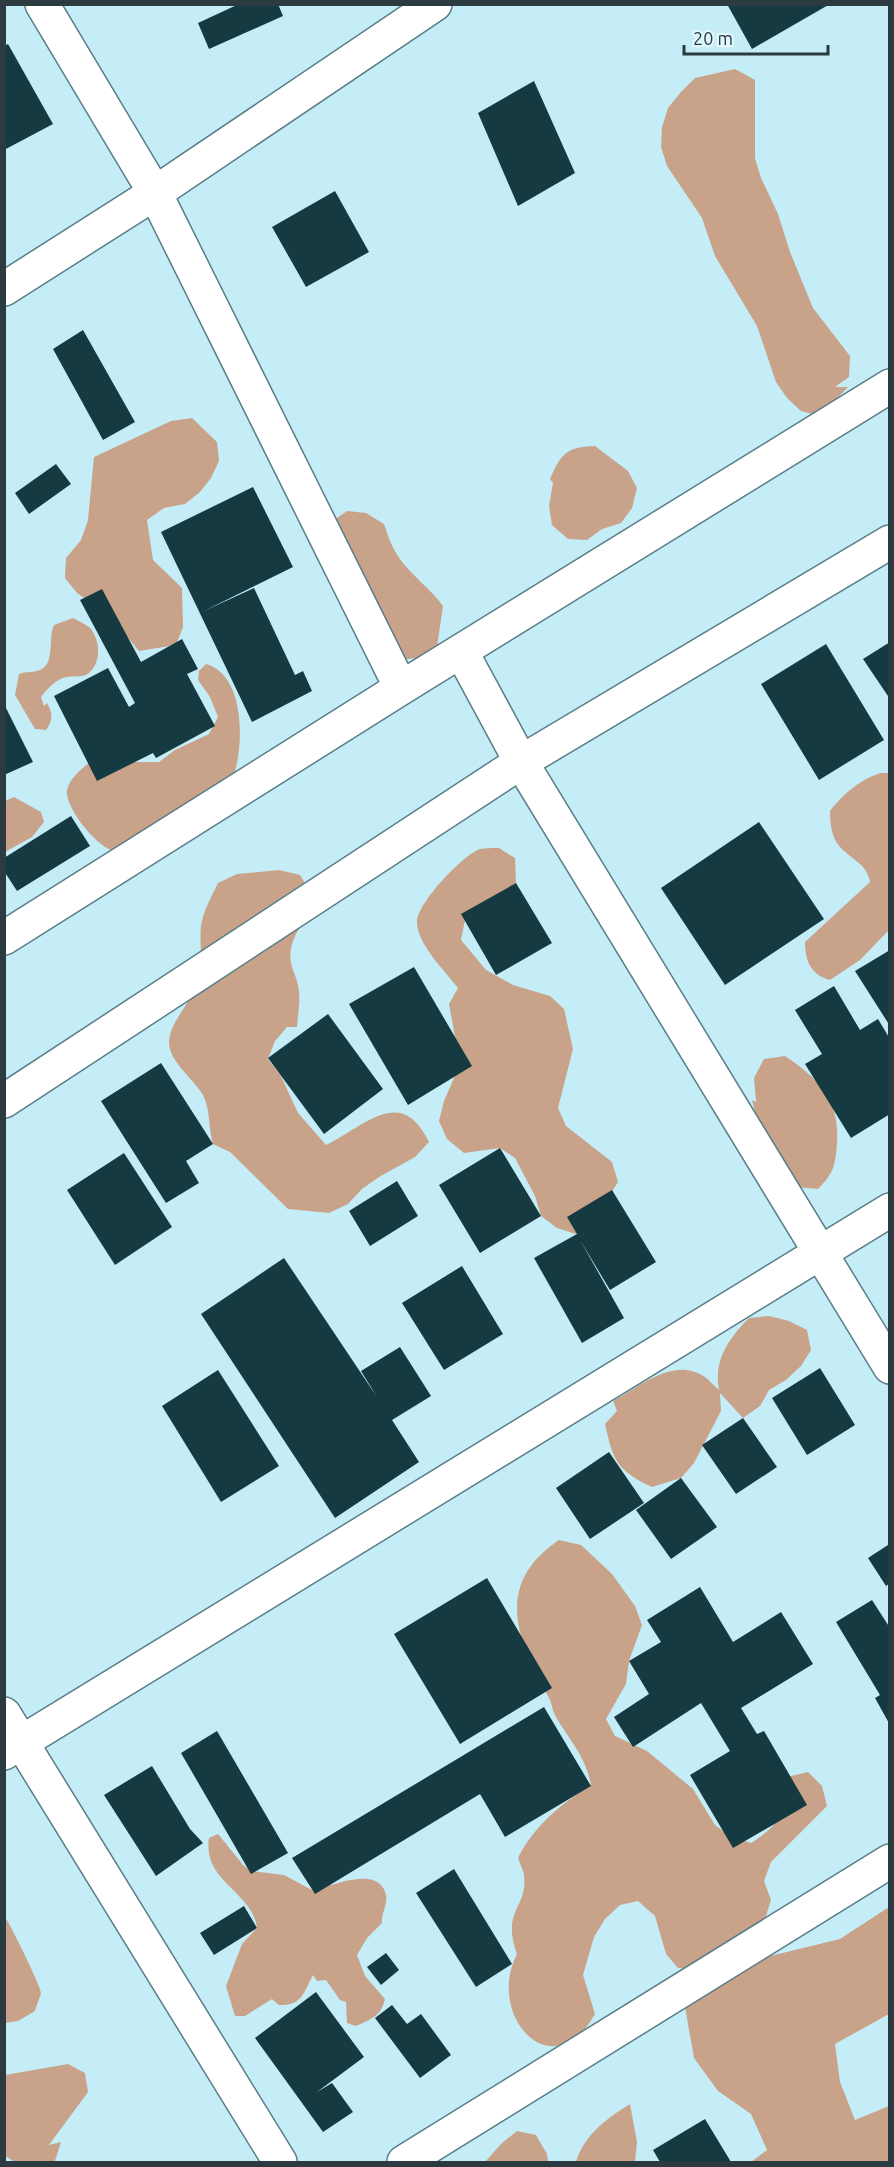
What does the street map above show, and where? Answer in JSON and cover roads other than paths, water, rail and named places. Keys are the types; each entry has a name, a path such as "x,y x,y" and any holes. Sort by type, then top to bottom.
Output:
{"street":[{"path":"42,4 155,193 401,688"},
{"path":"4,289 155,193 435,4"},
{"path":"4,938 401,688 890,386"},
{"path":"4,1101 520,762 890,542"},
{"path":"461,651 520,762 890,1366"},
{"path":"14,1747 890,1210"},
{"path":"4,1714 14,1747 280,2163"},
{"path":"404,2163 890,1861"}]}
